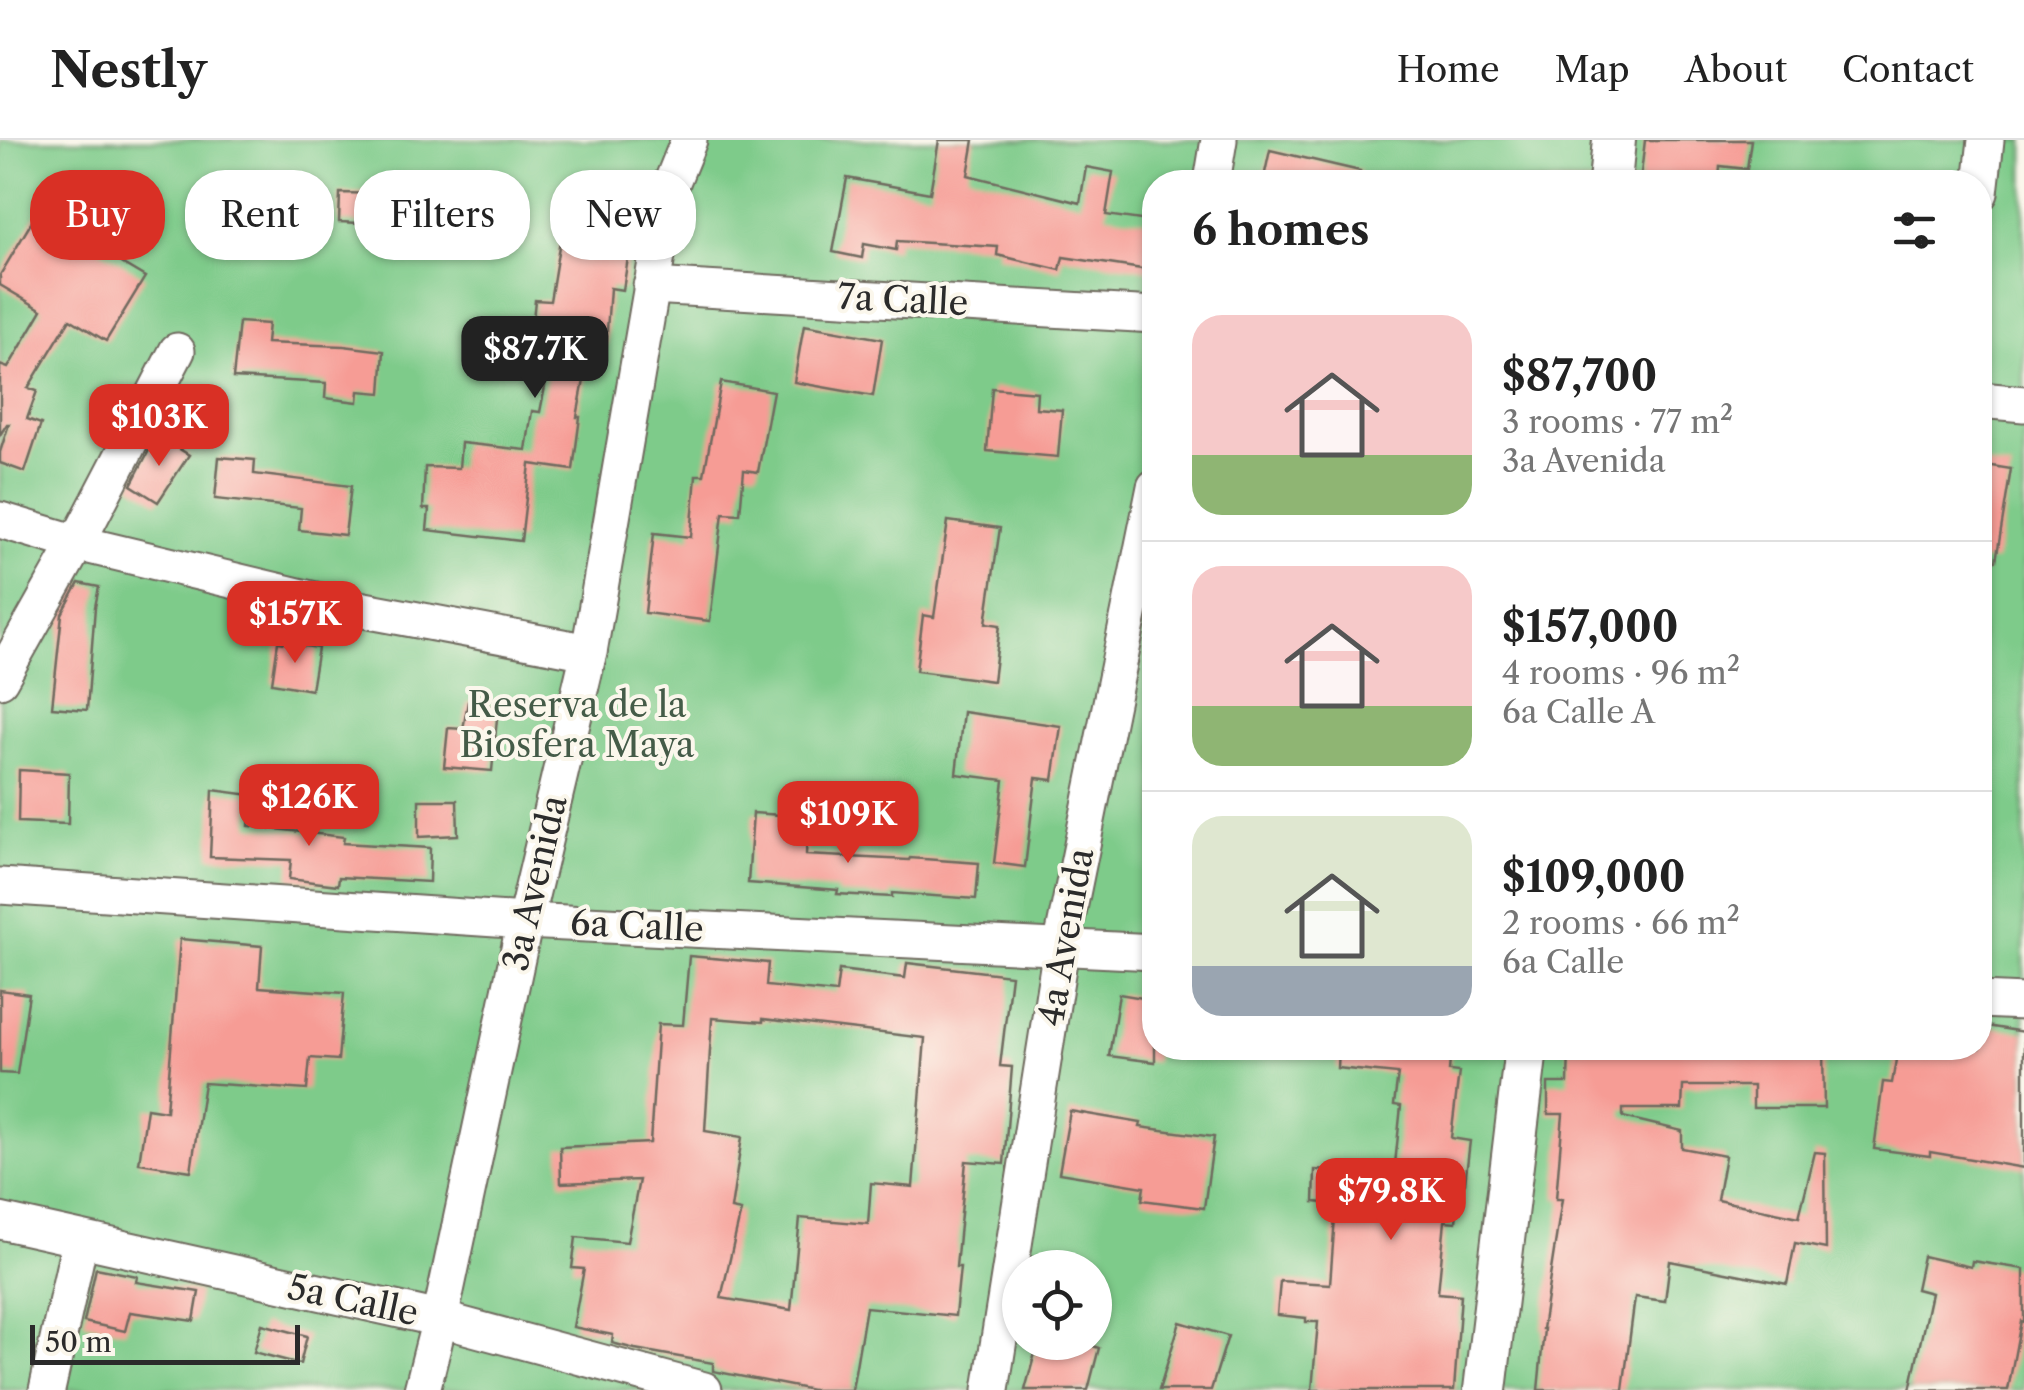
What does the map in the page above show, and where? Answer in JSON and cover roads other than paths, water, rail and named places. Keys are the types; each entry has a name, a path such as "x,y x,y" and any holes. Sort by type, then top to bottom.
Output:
{"street":[{"name":"3a Avenida","path":"422,1390 525,921 589,652 668,192 689,140"},
{"path":"1214,170 1220,140"},
{"path":"1611,170 1614,140"},
{"path":"1983,170 1986,140"},
{"name":"7a Calle","path":"651,286 1142,314"},
{"path":"0,680 177,351"},
{"path":"1992,401 2024,404"},
{"path":"0,520 77,543 332,604 589,652"},
{"name":"4a Avenida","path":"990,1390 1061,948 1142,551"},
{"name":"6a Calle","path":"0,886 525,921 1142,951"},
{"path":"1992,1001 2024,1002"},
{"path":"1485,1390 1525,1060"},
{"name":"5a Calle","path":"0,1221 440,1320 704,1390"},
{"path":"47,1390 80,1240"}],"park label":[{"name":"Reserva de la Biosfera Maya","path":"577,725"}]}
